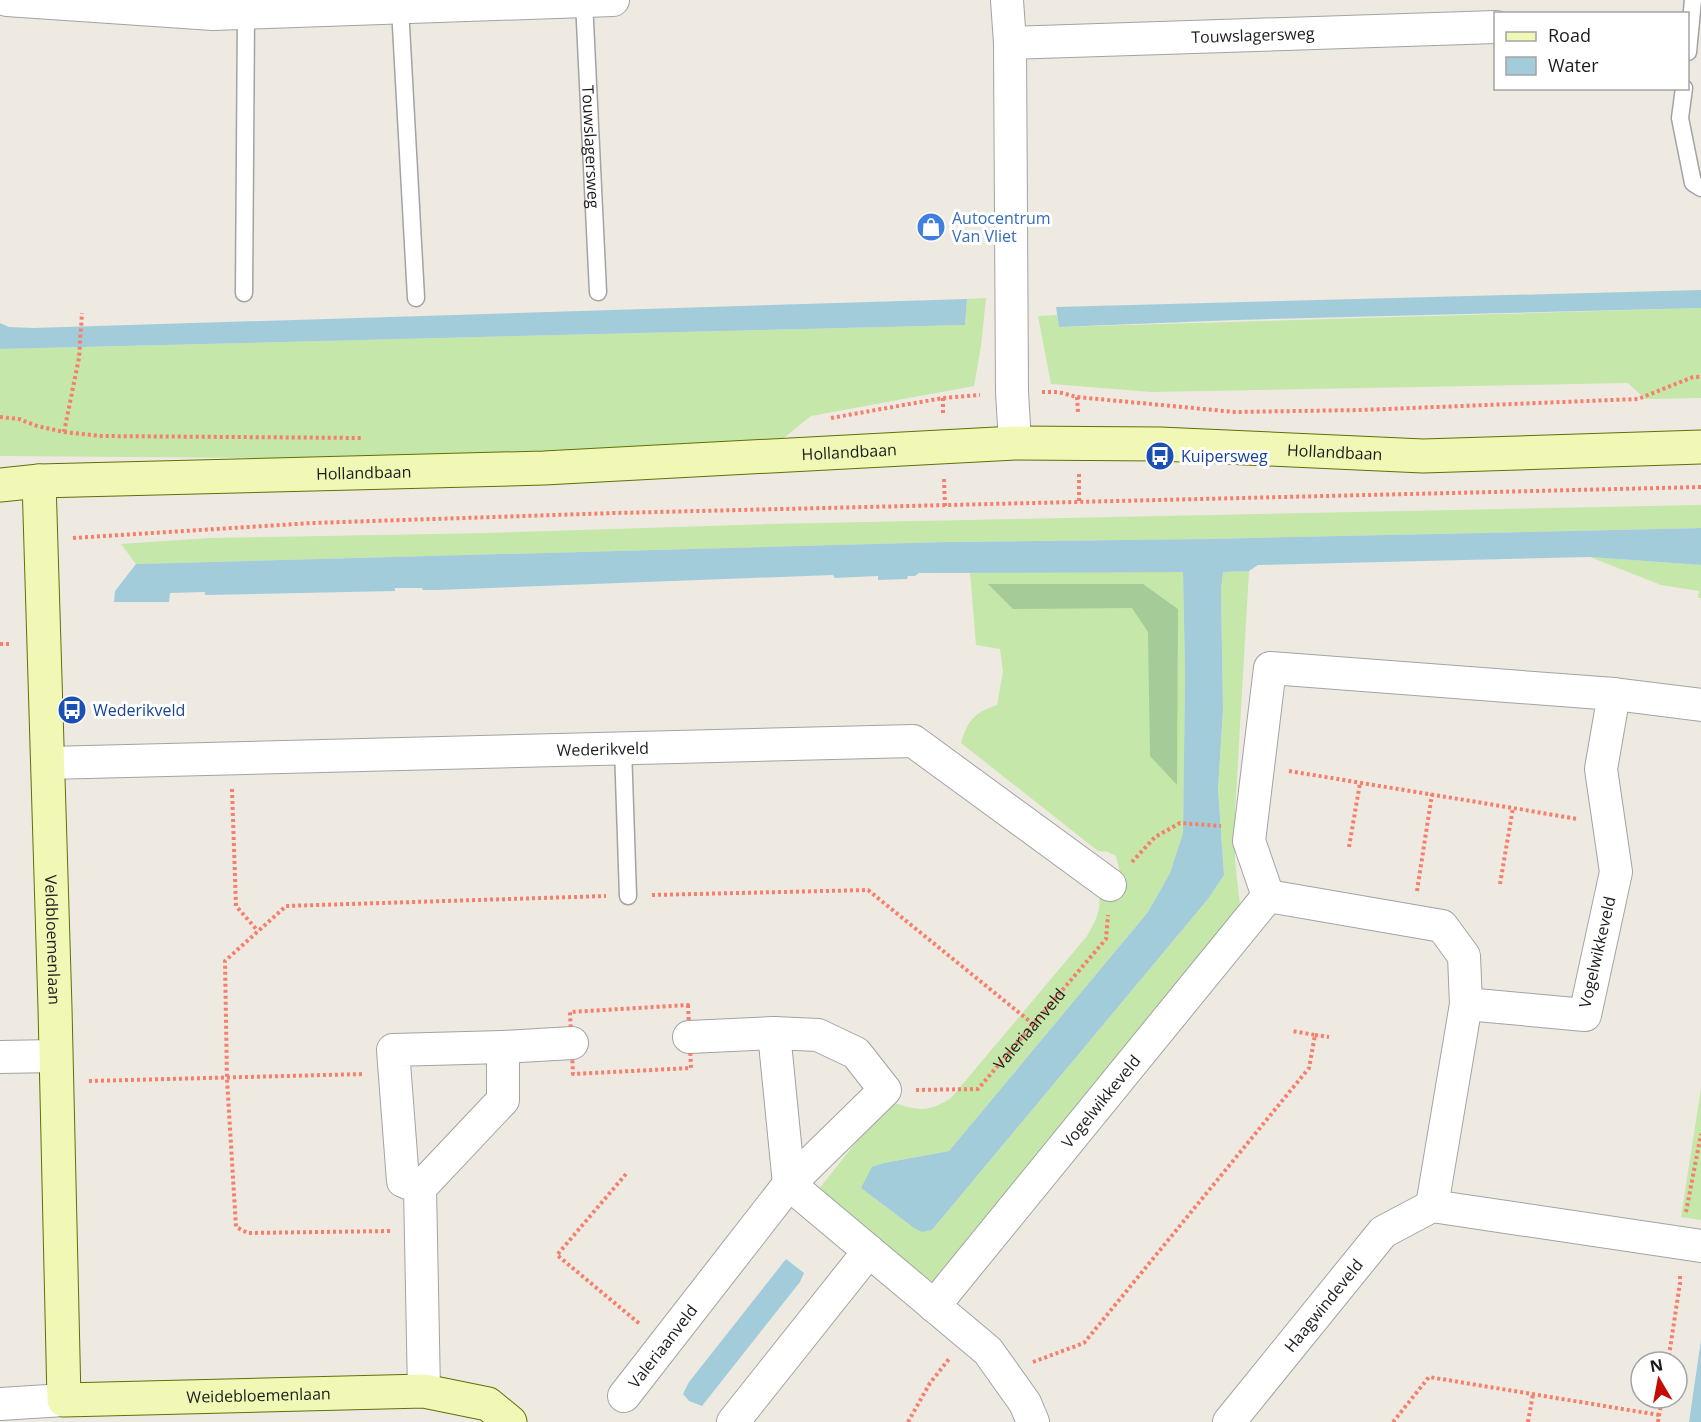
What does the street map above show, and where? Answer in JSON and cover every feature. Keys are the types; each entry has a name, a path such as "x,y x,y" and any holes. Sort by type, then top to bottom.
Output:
{"street":[{"name":"Touwslagersweg","path":"7,0 213,14 598,1"},
{"path":"1007,0 1010,43 1012,392 1015,443"},
{"name":"Touwslagersweg","path":"1010,43 1494,27"},
{"name":"Hollandbaan","path":"0,486 39,481 544,468 1015,443 1160,444 1423,456 1701,447"},
{"name":"Veldbloemenlaan","path":"39,481 57,1069 64,1400"},
{"path":"1690,1244 1432,1206 1466,1004 1464,956 1442,926 1268,896 1249,841 1270,668 1614,694 1701,705"},
{"name":"Vogelwikkeveld","path":"1466,1004 1585,1015 1616,872 1601,769 1614,694"},
{"name":"Wederikveld","path":"48,763 913,741 1110,885"},
{"name":"Vogelwikkeveld","path":"934,1306 1268,896"},
{"path":"689,1037 774,1033 818,1035 856,1053 885,1090"},
{"path":"774,1033 789,1184 988,1351 1025,1403 1033,1422"},
{"path":"420,1188 403,1181 393,1050 572,1043"},
{"path":"424,1391 420,1188 502,1100 503,1047"},
{"path":"0,1057 57,1069"},
{"name":"Valeriaanveld","path":"624,1396 789,1184 885,1090"},
{"name":"Haagwindeveld","path":"1239,1418 1383,1232 1432,1206"},
{"path":"732,1422 869,1251"},
{"name":"Weidebloemenlaan","path":"0,1404 64,1400 424,1391 488,1404 510,1422"}],"lane":[{"path":"1689,42 1693,0"},
{"name":"Touwslagersweg","path":"598,1 598,292"},
{"path":"400,8 416,298"},
{"path":"244,293 246,13"},
{"path":"1684,90 1680,118 1693,183 1701,188"},
{"path":"623,748 628,896"}],"path":[{"path":"64,432 79,358 82,313"},
{"path":"41,539 312,523 615,513 1701,487"},
{"path":"231,758 236,906 258,932"},
{"path":"1258,766 1609,824"},
{"path":"1349,847 1360,783"},
{"path":"1413,921 1432,794"},
{"path":"1500,884 1513,808"},
{"path":"1110,885 1155,837 1180,823 1228,826"},
{"name":"Valeriaanveld","path":"885,1090 978,1089 1107,939 1110,885"},
{"path":"421,1230 248,1233 236,1227 227,1079 225,962 286,906 868,890 1033,1024"},
{"path":"688,1005 691,1068 573,1074 572,1043 570,1012 688,1005"},
{"path":"1292,1031 1329,1037"},
{"path":"1004,1373 1084,1343 1309,1068 1315,1035"},
{"path":"57,1069 227,1079 394,1072"},
{"path":"1670,1350 1680,1283 1690,1244 1693,1180 1701,1134"},
{"path":"626,1174 557,1255 664,1344"},
{"path":"908,1422 930,1383 969,1335"},
{"path":"1393,1422 1429,1377 1659,1415"},
{"path":"1528,1422 1533,1394"},
{"path":"1658,1422 1660,1410"}],"green space":[{"path":"986,298 974,386 811,416 776,444 484,460 0,456 0,349 965,325 967,299"},
{"path":"1701,308 1701,398 1645,399 1628,383 1152,392 1051,384 1038,316 1057,315 1059,327"},
{"path":"1701,505 1701,528 1208,539 946,542 136,564 121,544 209,538 488,533 768,524"},
{"path":"1590,557 1701,565 1701,598 1698,598 1699,591 1661,585"},
{"path":"1249,571 1235,813 1235,860 1240,906 946,1269 933,1282 819,1195 818,1190 889,1101 921,1109 935,1106 951,1098 1087,936 1097,916 1099,894 1122,881 1116,856 1098,851 961,743 966,728 973,718 997,705 1003,672 1000,649 976,645 970,572 1183,572 1185,675 1183,833 1170,873 1148,912 949,1151 884,1163 861,1188 914,1228 922,1231 932,1230 1208,899 1224,875 1218,789 1223,710 1221,591 1223,572"},
{"path":"988,584 1143,584 1178,609 1177,785 1150,756 1148,632 1132,608 1013,609"},
{"path":"1701,1088 1701,1220 1681,1217"}],"water":[{"path":"1701,290 1701,308 1059,327 1056,307"},
{"path":"967,299 965,325 0,349 0,323 9,327 33,328"},
{"path":"1701,528 1701,565 1590,557 1258,565 1249,571 1223,572 1221,591 1223,710 1218,789 1224,875 1208,899 932,1230 922,1232 861,1188 872,1167 949,1151 1148,912 1170,873 1183,833 1185,675 1183,572 919,573 915,576 908,576 907,579 878,580 878,576 835,578 833,575 437,590 395,588 395,591 205,595 205,592 170,593 169,602 114,602 115,591 136,564 946,542 1208,539"},
{"path":"786,1259 804,1273 800,1282 702,1406 689,1401 683,1394 689,1382"},
{"path":"1701,1340 1701,1422 1689,1422"}],"place":[{"name":"Autocentrum Van Vliet","path":"931,227"},
{"name":"Kuipersweg","path":"1160,456"},
{"name":"Wederikveld","path":"72,710"}]}
